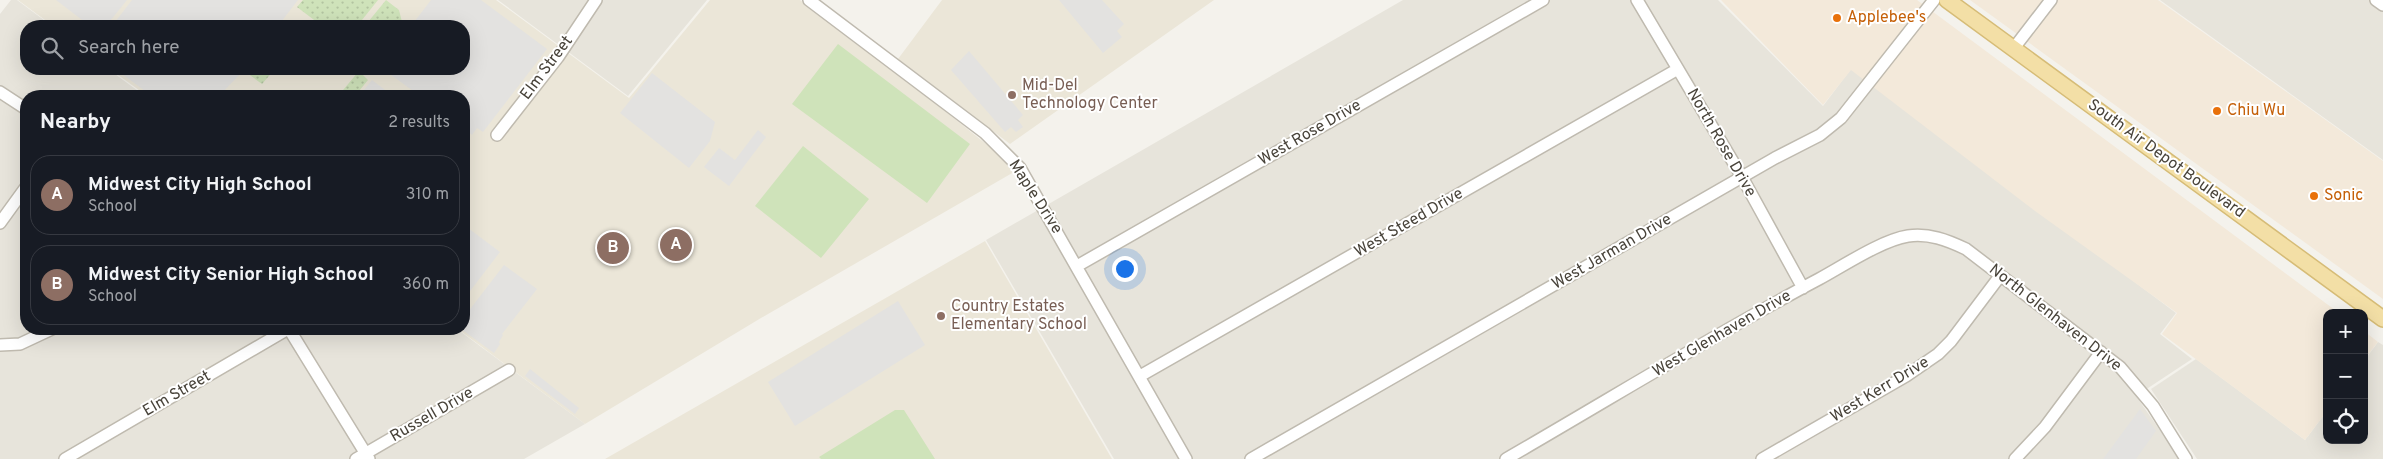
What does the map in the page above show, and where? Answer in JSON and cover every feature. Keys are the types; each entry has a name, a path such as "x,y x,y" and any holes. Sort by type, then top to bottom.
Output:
{"main road":[{"name":"South Air Depot Boulevard","path":"1947,0 2383,319"}],"street":[{"name":"Elm Street","path":"496,135 558,57 596,0"},
{"name":"Maple Drive","path":"809,0 999,145 1020,168 1186,459"},
{"name":"West Rose Drive","path":"1077,266 1543,0"},
{"name":"North Rose Drive","path":"1637,0 1742,177 1803,288"},
{"name":"West Jarman Drive","path":"1251,459 1742,177 1820,135 1842,118 1934,0"},
{"path":"2014,48 2051,0"},
{"path":"2376,0 2383,6"},
{"name":"West Steed Drive","path":"1140,376 1678,68"},
{"path":"0,92 20,105"},
{"path":"0,223 20,196"},
{"name":"West Glenhaven Drive","path":"1506,459 1803,288 1888,242 1907,236 1931,236 1945,239"},
{"name":"North Glenhaven Drive","path":"1945,239 1966,249 2120,367 2153,406 2186,459"},
{"name":"West Kerr Drive","path":"1762,459 1906,376 1938,354 1951,341 2000,276"},
{"path":"0,345 20,344 39,335"},
{"name":"Elm Street","path":"66,459 278,335"},
{"path":"292,335 363,457"},
{"path":"2015,459 2045,427 2101,352"},
{"name":"Russell Drive","path":"363,457 508,370"}],"shaded area":[{"path":"11,0 17,0 44,20 20,20 20,75 116,75 137,90 20,90 20,335 465,335 585,424 524,459 0,459 0,14"},
{"path":"18,0 496,0 629,98 710,0 800,0 900,75 1001,156 1014,172 761,318 585,424 466,335 470,335 470,90 139,90 118,75 470,75 470,20 45,20"},
{"path":"56,0 127,0 111,20 82,20"},
{"path":"132,0 298,0 283,20 117,20"},
{"path":"431,0 481,0 547,49 483,132 477,128 472,135 470,133 470,90 412,90 391,75 470,75 470,20 416,20"},
{"path":"498,0 707,0 628,96"},
{"name":"Mid-Del Technology Center","path":"942,0 1214,0 1010,144 898,59"},
{"path":"1059,0 1102,0 1124,24 1117,31 1122,37 1103,53"},
{"path":"1403,0 1718,0 1823,106 1851,69 2176,313 2160,334 2192,359 2136,396 2180,459 1114,459 986,240"},
{"path":"1721,0 1917,0 2334,309 2323,309 2323,416 2305,440 2162,334 2177,313 2035,211 1851,70 1823,105"},
{"path":"1970,0 2158,0 2383,161 2383,299"},
{"path":"2160,0 2383,0 2383,160"},
{"path":"969,51 1023,115 1018,120 1023,127 1016,132 1011,127 1005,132 951,70"},
{"path":"652,73 715,122 710,141 689,168 620,113"},
{"path":"123,75 239,75 225,90 144,90"},
{"path":"372,80 385,90 364,90"},
{"path":"758,130 766,137 729,186 704,167 719,148 735,160"},
{"path":"470,230 500,252 470,291"},
{"name":"Country Estates Elementary School","path":"985,241 1112,459 605,459"},
{"path":"504,265 537,289 502,334 500,344 494,353 469,335 470,309"},
{"path":"898,301 925,345 795,426 768,382"},
{"path":"2368,334 2378,342 2368,355"},
{"path":"2378,342 2383,345 2383,459 2197,459 2151,389 2196,359 2305,440 2323,416 2323,444 2368,444 2368,356"},
{"path":"530,369 579,408 575,414 525,376"},
{"path":"2140,409 2156,431 2136,459 2103,459"}],"green space":[{"path":"303,0 378,0 362,20 314,20 297,7"},
{"path":"386,0 399,10 402,20 370,20"},
{"path":"838,44 970,144 927,203 792,104"},
{"path":"250,75 270,75 262,84"},
{"path":"356,75 363,75 368,80 360,90 343,90"},
{"path":"803,146 869,199 821,258 755,206"},
{"path":"895,410 904,410 935,459 821,459 819,457"}],"place":[{"name":"Applebee's","path":"1837,18"},
{"name":"Mid-Del Technology Center","path":"1012,95"},
{"name":"Chiu Wu","path":"2217,111"},
{"name":"Sonic","path":"2314,196"},
{"name":"Midwest City High School","path":"676,245"},
{"name":"Midwest City Senior High School","path":"613,248"},
{"name":"Country Estates Elementary School","path":"941,316"}]}
